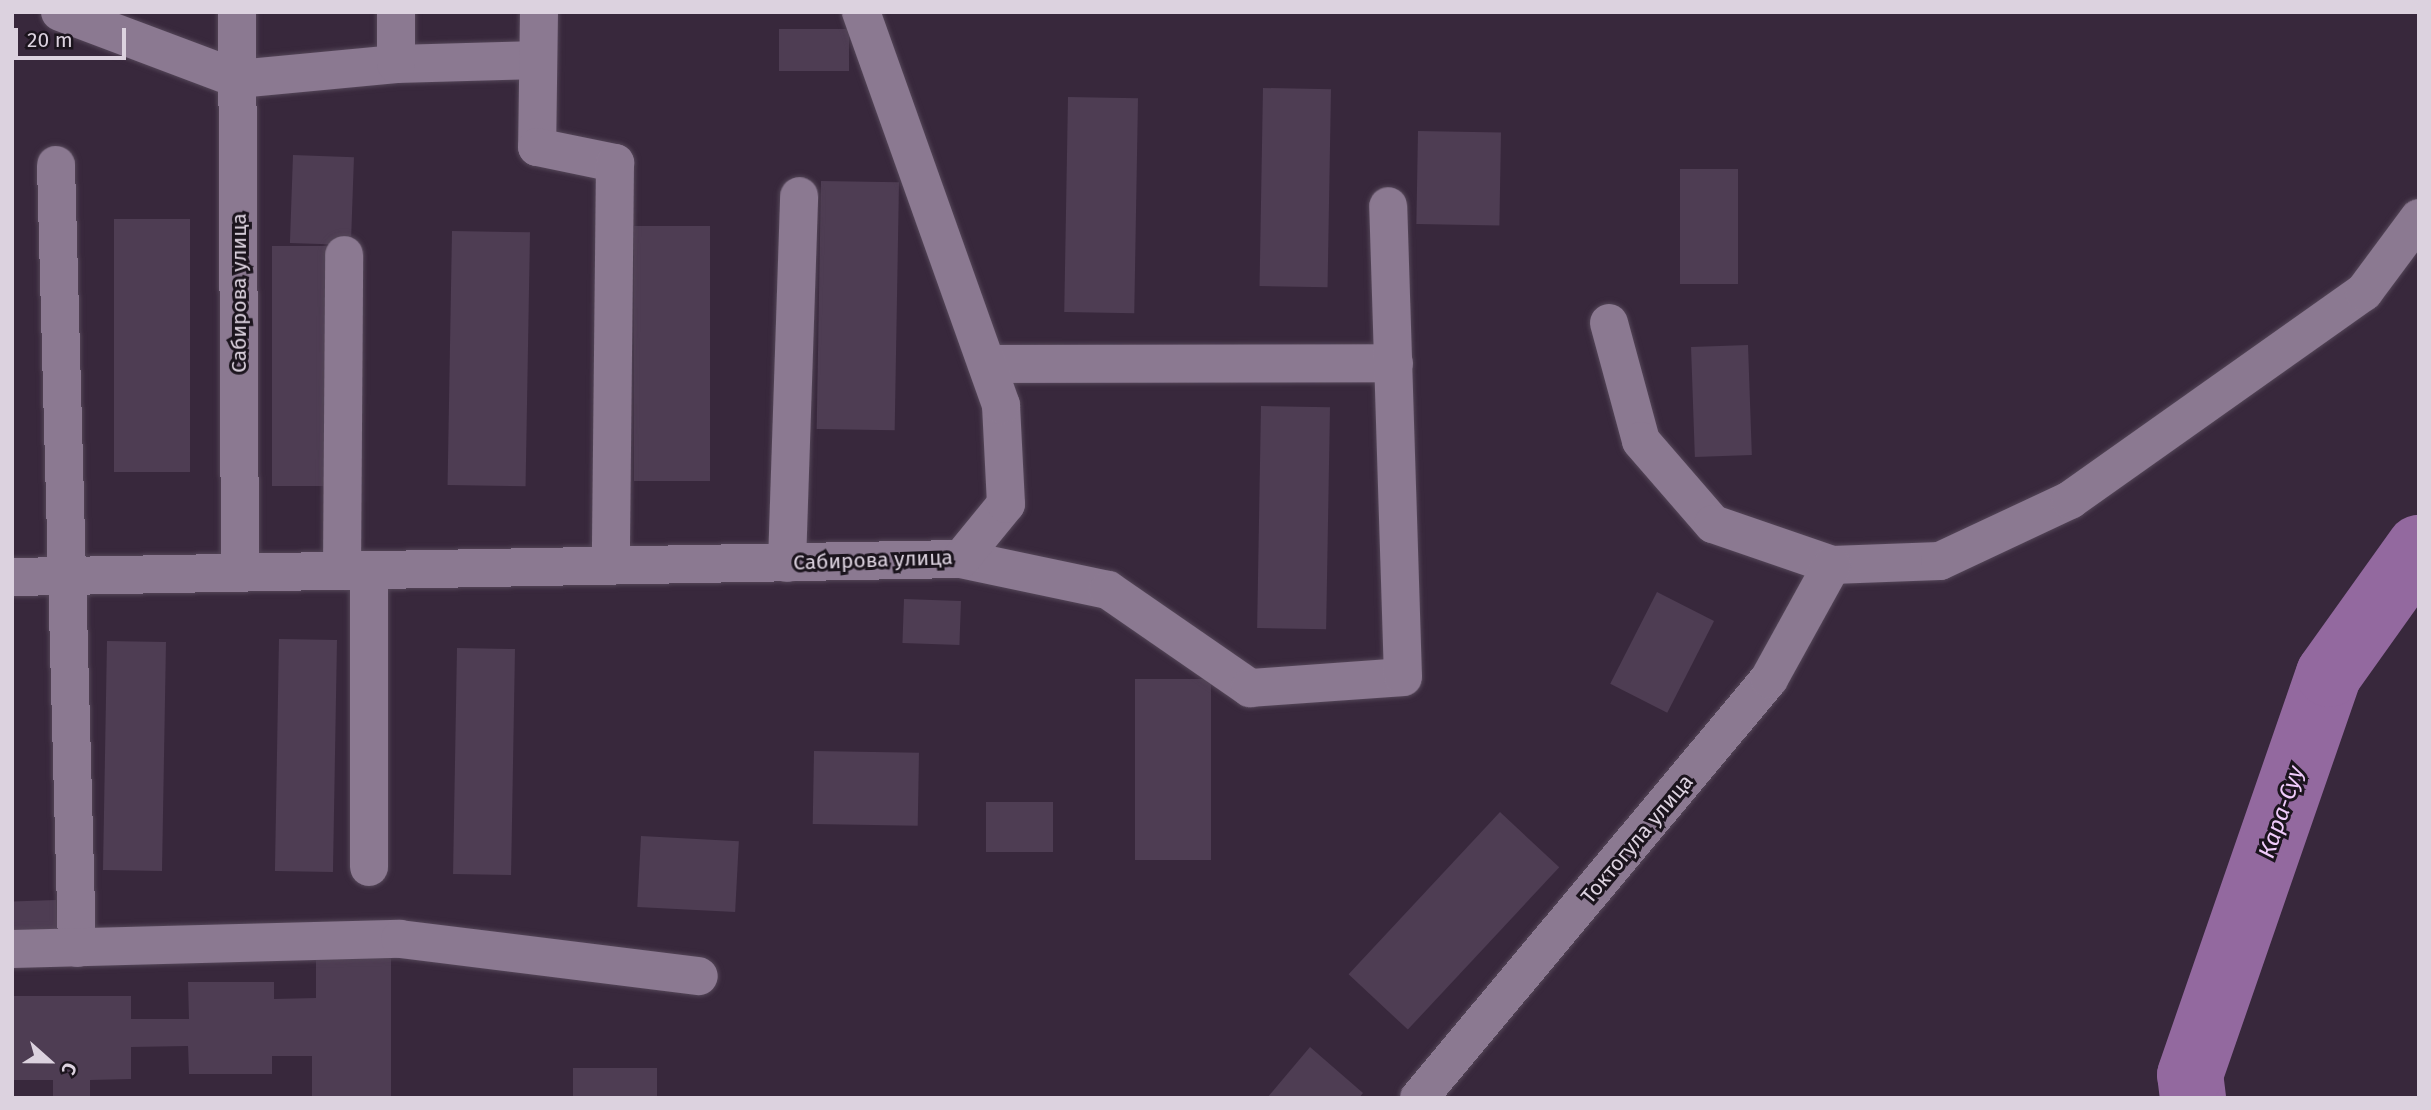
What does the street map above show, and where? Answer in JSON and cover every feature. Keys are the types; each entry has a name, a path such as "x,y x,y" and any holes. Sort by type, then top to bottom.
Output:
{"street":[{"path":"60,12 238,79 396,64 538,60"},
{"name":"Сабирова улица","path":"237,12 240,573"},
{"path":"396,12 396,64"},
{"path":"539,12 537,147 615,163 611,566"},
{"name":"Сабирова улица","path":"12,577 961,559 1006,504 1001,405 860,12"},
{"path":"56,165 71,576 77,948"},
{"path":"787,563 799,196"},
{"path":"961,559 1108,590 1250,688 1403,677 1388,206"},
{"path":"1609,323 1642,441 1713,524 1832,565 1940,561 2070,500 2364,292 2419,218"},
{"path":"344,256 369,867"},
{"path":"986,364 1394,363"},
{"name":"Токтогула улица","path":"1419,1098 1769,679 1832,565"},
{"path":"12,948 400,939 699,976"}],"building":[{"path":"779,29 849,29 849,71 779,71"},
{"path":"1263,88 1331,89 1328,287 1260,286"},
{"path":"1068,97 1138,98 1134,313 1064,312"},
{"path":"1418,131 1501,132 1499,225 1416,224"},
{"path":"293,155 354,157 351,245 290,243"},
{"path":"1680,169 1738,169 1738,284 1680,284"},
{"path":"821,181 899,182 895,430 817,429"},
{"path":"114,219 190,219 190,472 114,472"},
{"path":"634,226 710,226 710,481 634,481"},
{"path":"452,231 530,232 526,486 448,485"},
{"path":"272,246 335,246 335,486 272,486"},
{"path":"1748,345 1752,455 1695,457 1691,347"},
{"path":"1261,406 1330,407 1326,629 1257,628"},
{"path":"1657,592 1714,621 1667,713 1610,684"},
{"path":"904,599 961,601 959,645 902,643"},
{"path":"279,639 337,640 333,872 275,871"},
{"path":"107,641 166,642 162,871 103,870"},
{"path":"457,648 515,649 511,875 453,874"},
{"path":"1135,679 1211,679 1211,860 1135,860"},
{"path":"814,751 919,753 918,826 813,824"},
{"path":"986,802 1053,802 1053,852 986,852"},
{"path":"1500,812 1559,867 1408,1030 1349,974"},
{"path":"641,836 739,841 735,912 637,907"},
{"path":"56,900 57,932 13,934 12,902"},
{"path":"391,956 391,1098 312,1098 312,1056 272,1056 272,1074 189,1074 188,1046 131,1047 131,1079 90,1080 90,1098 53,1098 53,1080 12,1080 12,996 131,996 131,1019 189,1019 188,982 274,982 274,999 316,998 316,957"},
{"path":"1310,1047 1363,1093 1359,1098 1267,1098"},
{"path":"573,1068 657,1068 657,1098 573,1098"}],"waterway":[{"name":"Кара-Суу","path":"2193,1098 2190,1075 2329,674 2419,548"}]}
